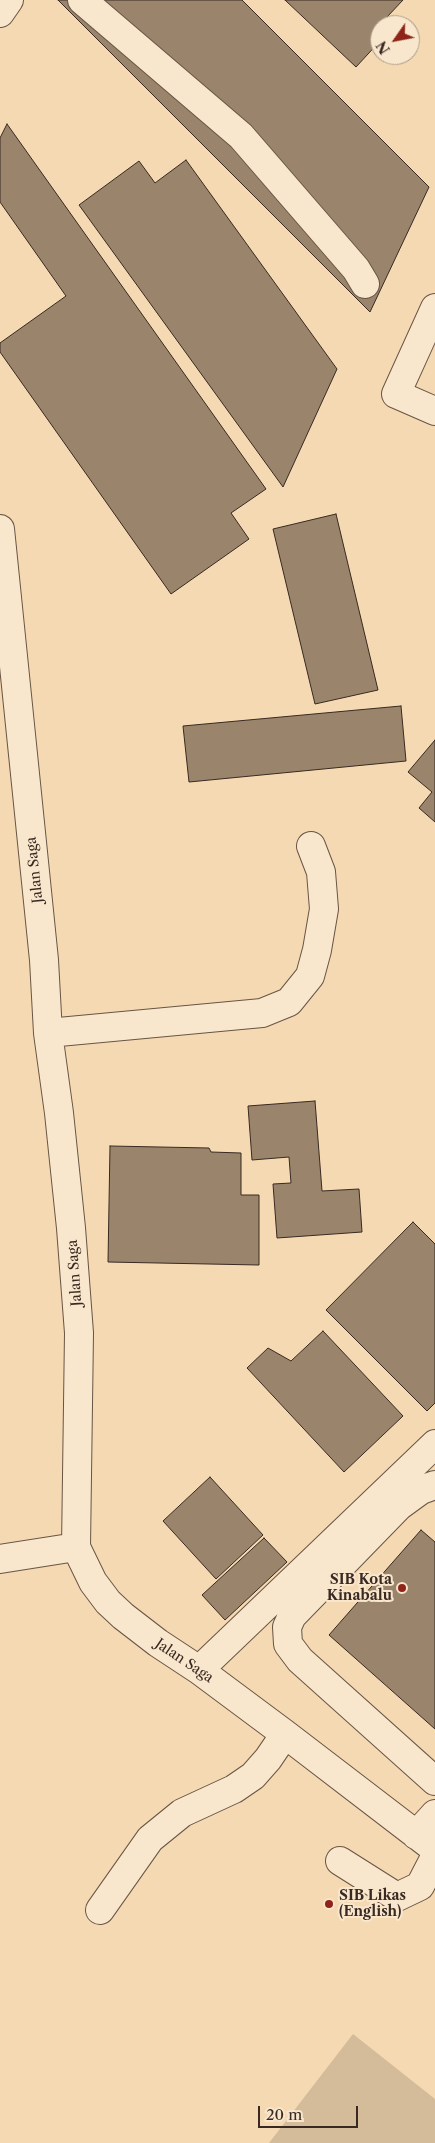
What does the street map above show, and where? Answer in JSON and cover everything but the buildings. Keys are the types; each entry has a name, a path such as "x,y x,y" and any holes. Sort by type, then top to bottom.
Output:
{"street":[{"path":"0,13 8,0"},
{"path":"82,0 241,136 356,269 365,284"},
{"path":"435,308 396,394 435,411"},
{"name":"Jalan Saga","path":"0,529 10,721 44,960 48,1033 59,1113 79,1333 76,1547 93,1582 108,1602 158,1644 199,1670 426,1842"},
{"path":"48,1033 262,1013 289,1002 310,976 317,950 324,909 321,872 312,846"},
{"path":"199,1670 435,1444"},
{"path":"435,1485 421,1490 399,1506 292,1616 287,1627 288,1644 300,1660 435,1781"},
{"path":"0,1559 76,1547"},
{"path":"100,1910 150,1838 182,1813 234,1789 253,1776 268,1760 285,1734"},
{"path":"426,1842 435,1814"},
{"path":"340,1861 397,1898 420,1886 435,1858"}],"shaded area":[{"path":"353,2034 435,2099 435,2143 269,2143"}],"place":[{"name":"SIB Kota Kinabalu","path":"402,1588"},
{"name":"SIB Likas (English)","path":"329,1904"}]}
